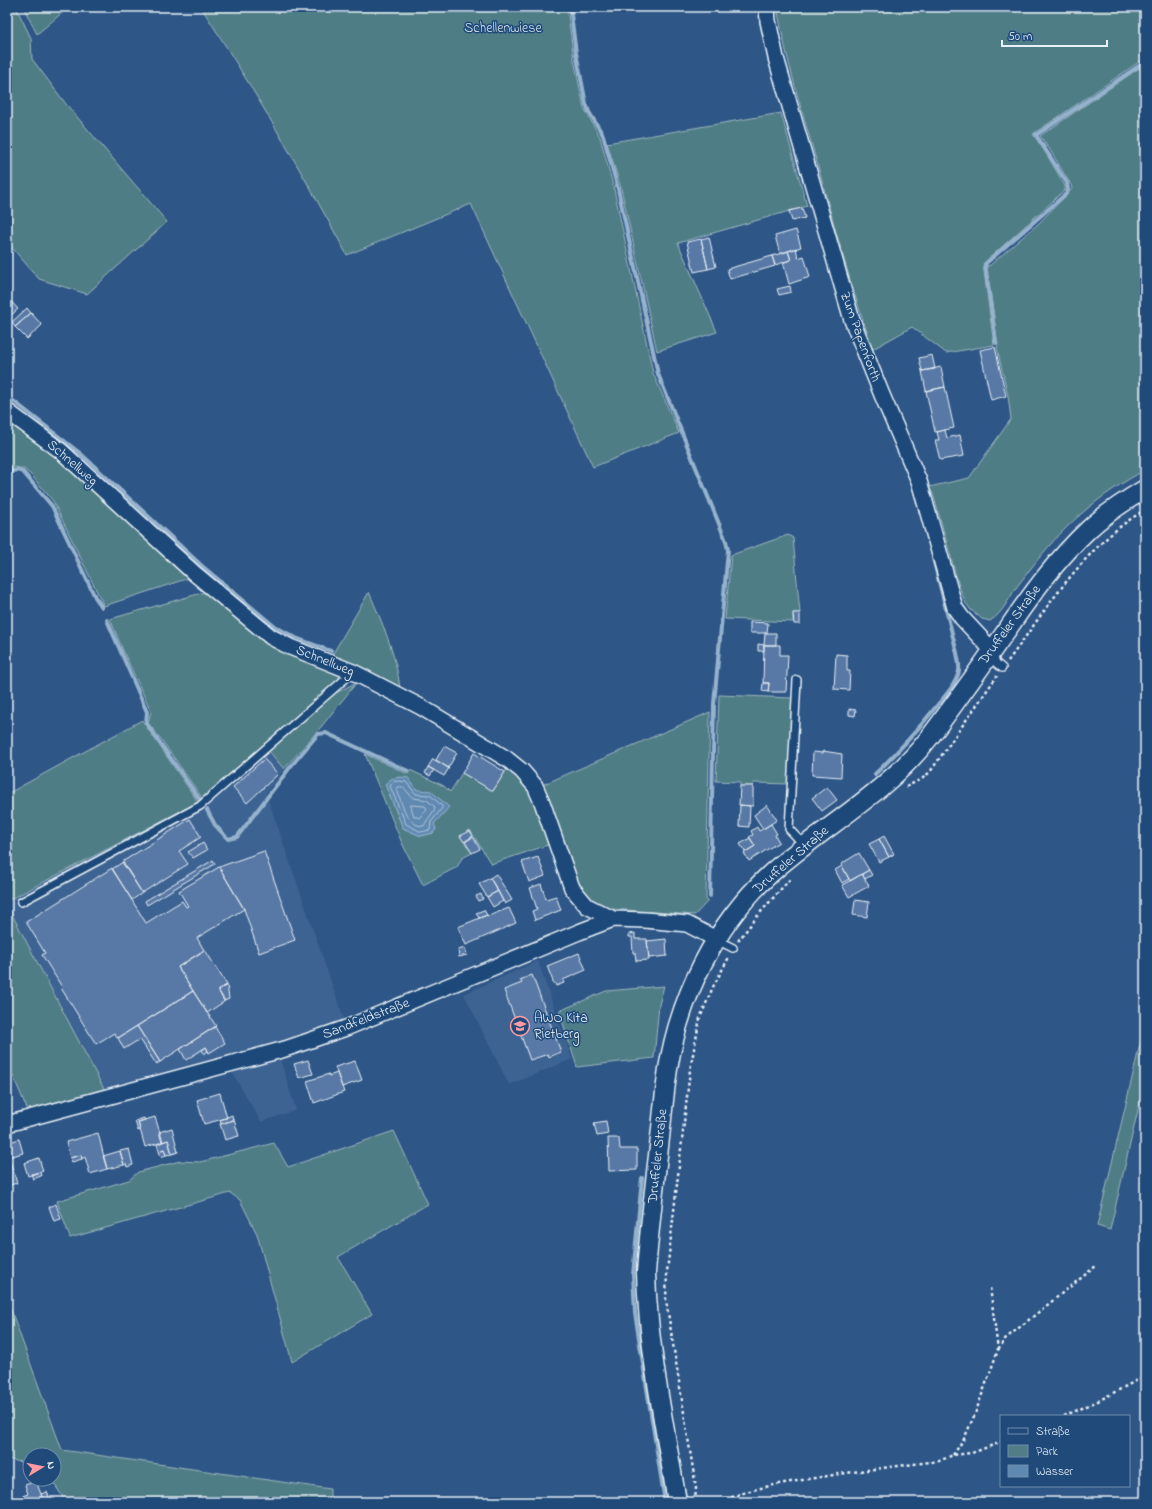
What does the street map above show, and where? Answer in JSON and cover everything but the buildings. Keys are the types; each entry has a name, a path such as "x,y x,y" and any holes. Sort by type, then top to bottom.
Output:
{"street":[{"name":"Zum Papenforth","path":"767,7 768,21 776,58 852,320 919,481 955,608 962,618 992,650"},
{"name":"Schnellweg","path":"7,411 61,451 194,573 271,636 290,647 353,672 421,707 507,759 522,771 534,786 542,802 572,888 587,906 613,919"},
{"name":"Druffeler Straße","path":"677,1502 652,1346 646,1298 648,1249 668,1070 674,1038 690,991 700,968 716,939 741,905 769,875 804,845 856,806 892,776 927,740 1032,594 1058,562 1107,514 1145,490"},
{"name":"Sandfeldstraße","path":"7,1124 278,1051 305,1042 346,1028 613,919 687,924 716,939"}],"lane":[{"path":"992,650 996,663 1002,668"},
{"path":"21,902 200,806 353,672"},
{"path":"797,680 789,829 804,845"},
{"path":"716,939 733,948"}],"path":[{"path":"904,788 923,778 930,772 1002,668 1069,577 1110,536 1133,517 1145,510"},
{"path":"695,1502 696,1488 666,1300 667,1272 691,1063 700,1018 713,987 733,948 758,914 786,884 793,874"},
{"path":"953,1455 964,1439 975,1414 998,1350 1005,1339 1096,1266"},
{"path":"990,1287 998,1350"},
{"path":"1066,1415 1098,1401 1145,1376"},
{"path":"720,1502 736,1495 771,1485 939,1460 953,1455 972,1453 1000,1442"}],"shaded area":[{"path":"263,745 284,769 266,793 344,1019 246,1052 104,1089 7,905 7,901 198,802"},
{"name":"AWO Kita Rietberg","path":"538,961 572,1059 509,1085 464,994"},
{"path":"280,1059 296,1110 261,1122 232,1072"}],"green space":[{"path":"7,7 16,7 31,38 32,59 66,104 167,222 87,294 39,279 7,242"},
{"path":"23,7 69,7 37,34"},
{"name":"Schellenwiese","path":"201,7 567,7 574,60 584,108 600,137 614,189 653,373 679,433 593,467 471,204 347,255 276,130"},
{"path":"777,7 1145,7 1145,58 1033,134 1065,186 1065,190 983,264 994,345 946,353 912,327 873,349 857,303 800,105"},
{"path":"1145,64 1145,470 1103,496 1090,506 1066,528 1040,556 998,615 990,621 982,619 971,610 965,602 959,586 933,494 929,487 969,478 1011,419 1008,396 997,348 998,345 986,264 989,266 1039,223 1072,189 1050,150 1040,136"},
{"path":"781,113 807,206 678,243 717,332 657,351 621,188 607,143"},
{"path":"7,419 65,465 189,578 104,606 53,501 32,476 24,469 15,467 7,469"},
{"path":"788,535 793,538 800,613 793,613 793,622 725,619 731,555"},
{"path":"205,592 339,674 339,679 202,798 161,739 148,723 151,711 110,619"},
{"path":"369,592 392,651 400,688 364,668 332,655"},
{"path":"357,682 321,727 284,769 269,751 334,694"},
{"path":"719,695 792,698 789,784 754,783 753,786 740,786 740,782 716,781"},
{"path":"710,712 706,899 708,901 695,915 611,909 589,898 579,886 542,785"},
{"path":"142,720 198,802 7,901 7,794"},
{"path":"365,754 408,774 410,770 444,786 450,792 462,773 493,791 507,769 522,783 531,795 548,845 491,864 470,830 460,836 472,853 462,858 457,867 423,885 402,843","holes":["408,778 417,790 436,829 433,833 421,836 403,828 385,784"]},
{"path":"7,905 104,1089 28,1111 7,1062"},
{"path":"664,986 659,1005 654,1058 577,1067 559,1011 606,991"},
{"path":"1145,1023 1145,1080 1110,1230 1097,1226"},
{"path":"394,1131 428,1204 338,1257 372,1314 292,1362 257,1234 240,1200 230,1193 70,1238 57,1201 129,1180 138,1172 180,1161 200,1162 274,1143 288,1167"},
{"path":"7,1299 61,1447 22,1447 22,1462 7,1459"},
{"path":"62,1450 330,1489 330,1502 66,1502 56,1487 62,1487"}],"water":[{"path":"399,777 408,778 417,790 431,791 449,807 434,824 436,829 433,833 421,836 403,828 385,784 391,779"}],"waterway":[{"path":"570,7 576,53 586,104 589,112 603,135 618,189 658,374 726,541 728,550 714,704 710,896"},
{"path":"761,21 765,42"},
{"path":"996,343 985,264 1067,193 1068,189 1067,183 1036,135 1145,62"},
{"path":"7,396 81,454 202,566 274,626 296,638 331,651"},
{"path":"7,472 17,470 23,472 52,506 95,597 102,607"},
{"path":"875,774 906,742 946,695 955,681 959,671 957,653 933,558"},
{"path":"107,620 147,712 146,723 200,800"},
{"path":"207,810 215,825 228,839 237,837 291,766 318,734 326,733 408,771"},
{"path":"642,1178 633,1275 635,1313 665,1502"}],"place":[{"name":"AWO Kita Rietberg","path":"520,1026"}]}
